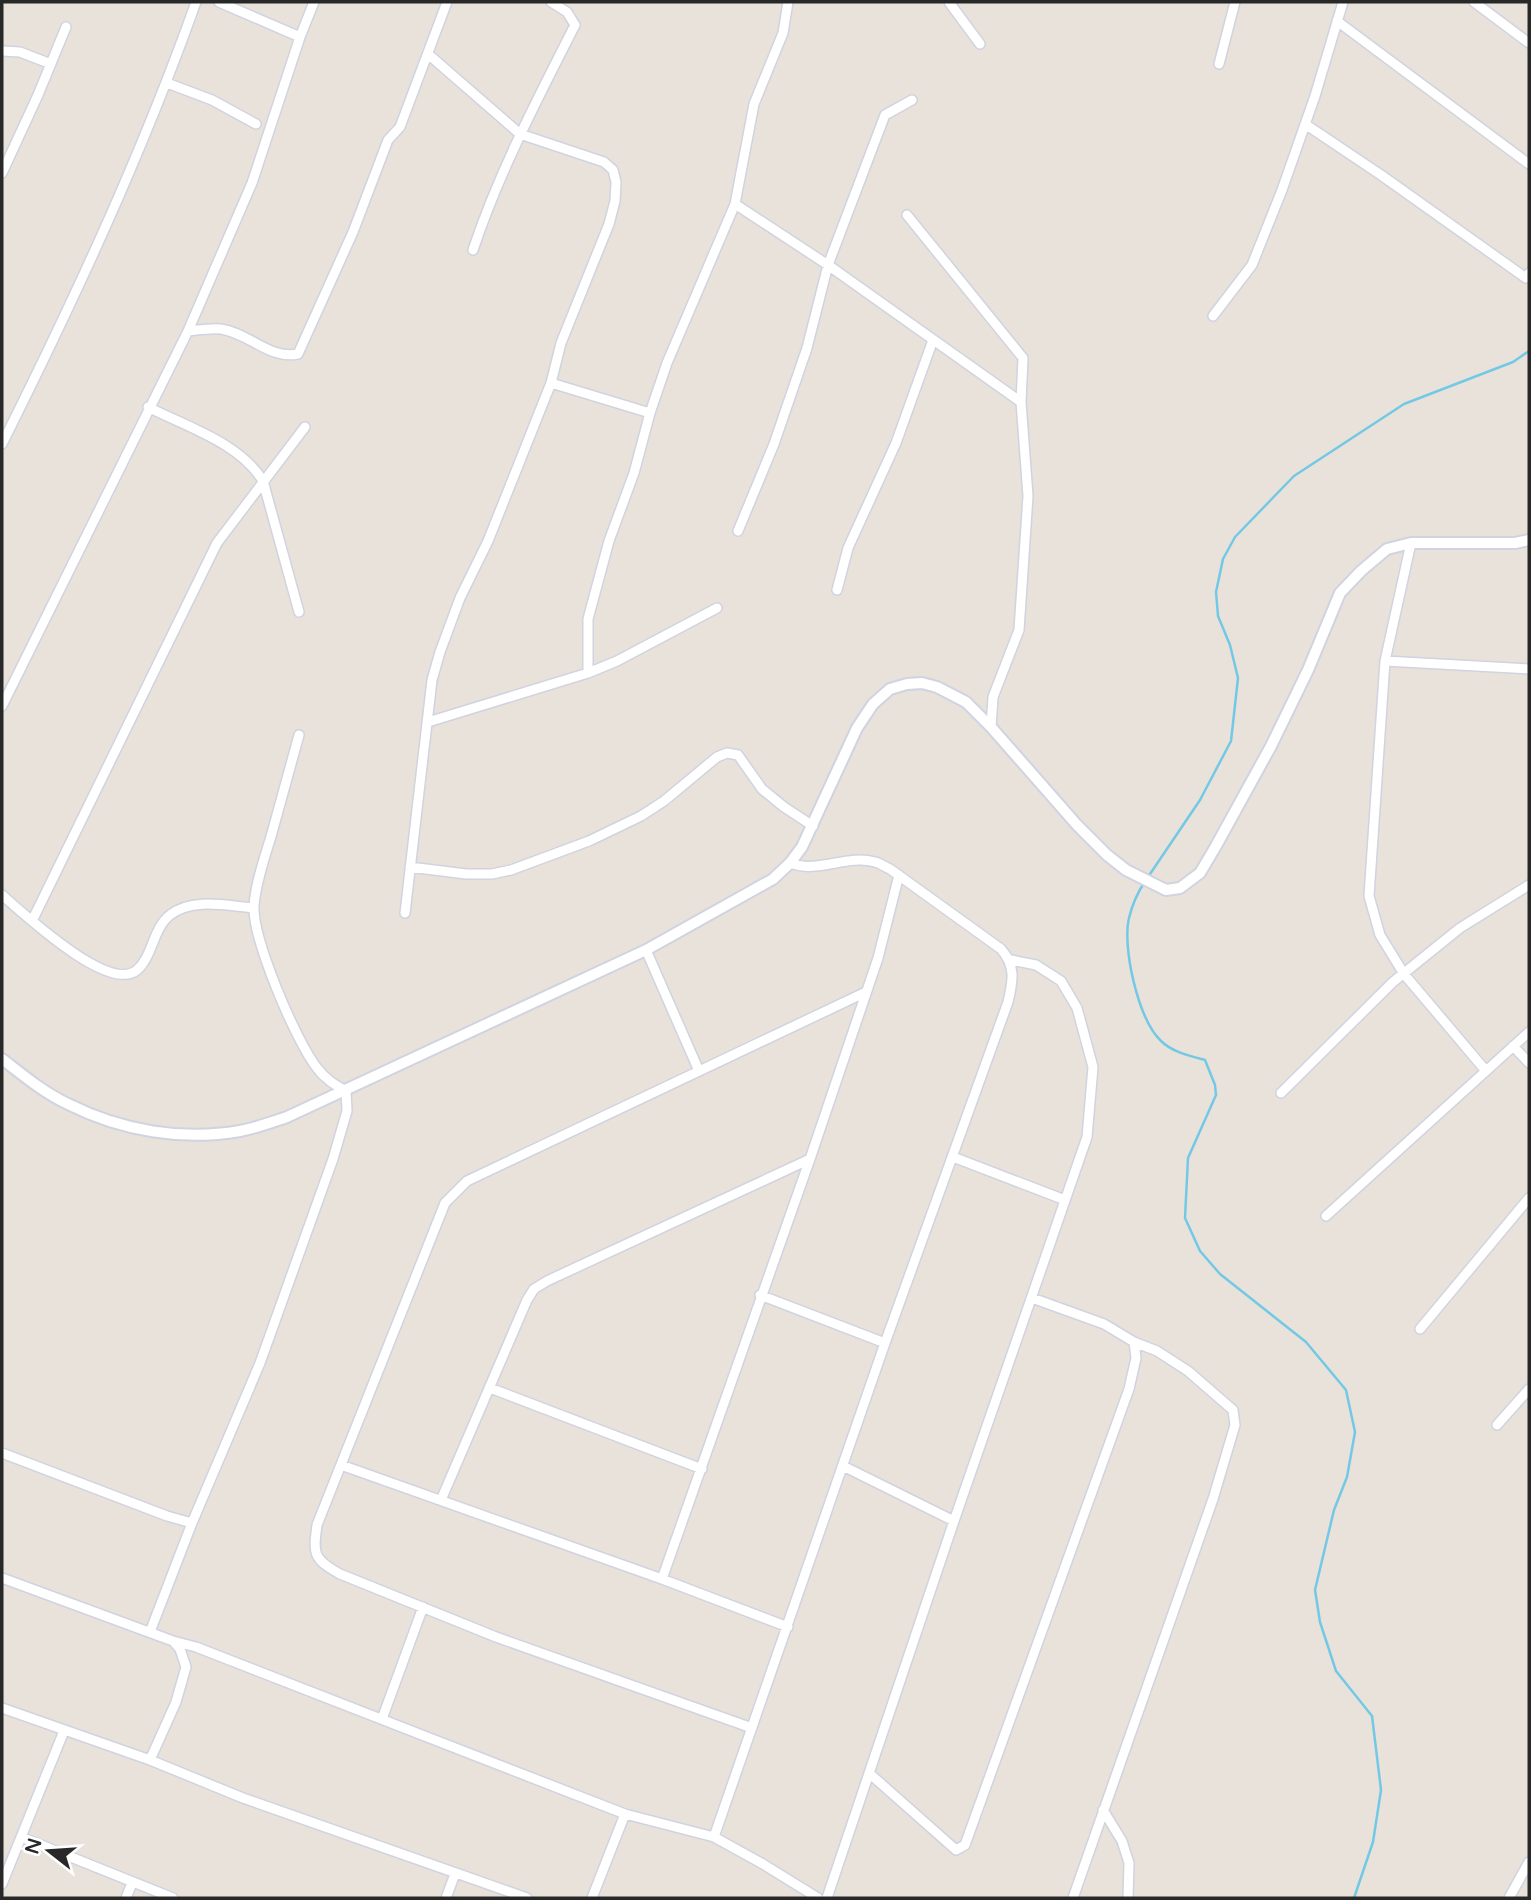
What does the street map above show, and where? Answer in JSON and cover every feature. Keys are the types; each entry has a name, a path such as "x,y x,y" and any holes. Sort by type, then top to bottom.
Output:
{"street":[{"path":"2,444 100,240 167,83 196,2"},
{"path":"219,2 300,37"},
{"path":"2,706 188,331 251,183 314,2"},
{"path":"188,331 221,329 285,357 298,354 353,232 388,141 400,127 447,2"},
{"path":"473,250 520,134 575,25 567,12 551,2"},
{"path":"588,673 588,619 609,541 635,473 650,413 667,363 735,204 754,104 783,33 788,2"},
{"path":"949,2 980,44"},
{"path":"1219,64 1235,2"},
{"path":"1213,317 1252,265 1305,124 1343,2"},
{"path":"1474,2 1529,43"},
{"path":"1337,21 1529,164"},
{"path":"2,173 66,27"},
{"path":"2,51 20,52 51,64"},
{"path":"404,913 432,680 440,652 460,598 488,541 551,383 561,343 609,224 615,201 616,182 612,170 604,162 520,134 428,54"},
{"path":"167,83 212,100 256,124"},
{"path":"738,531 774,444 807,348 828,265 885,115 912,100"},
{"path":"1305,124 1526,278 1529,274"},
{"path":"735,204 828,265 1021,402"},
{"path":"907,215 1023,358 1021,402 1028,496 1019,630 993,697 991,727"},
{"path":"837,590 848,548 896,443 933,340"},
{"path":"551,383 650,413"},
{"path":"148,407 239,452 254,466 263,481 299,612"},
{"path":"32,921 217,543 305,427"},
{"path":"2,1059 67,1104 106,1120 151,1132 198,1136 242,1131 287,1117 646,950 773,879 790,863 813,826 857,727 873,704 890,689 907,684 922,683 937,687 966,702 1107,855 1126,870 1166,890 1180,888 1200,873 1216,846 1276,736 1323,637 1340,593 1361,571 1387,549 1411,543 1515,543 1529,540"},
{"path":"1411,543 1385,661 1369,896 1380,935 1404,974 1486,1071"},
{"path":"428,722 588,673 617,661 717,608"},
{"path":"1385,661 1529,669"},
{"path":"299,735 257,883 254,908 256,925 293,1026 316,1067 327,1080 346,1091"},
{"path":"410,867 466,874 492,874 511,870 589,841 641,816 664,801 717,757 727,753 738,755 762,789 813,826"},
{"path":"714,1837 885,1343 1009,1002 1012,984 1011,960 1001,948 899,875 875,862 859,861 801,868 790,863"},
{"path":"662,1578 810,1159 877,958 899,875"},
{"path":"1281,1093 1404,974 1460,928 1529,885"},
{"path":"2,895 72,953 117,975 133,973 142,965 168,916 183,908 204,904 254,908"},
{"path":"646,950 699,1071"},
{"path":"827,1898 1087,1137 1093,1067 1077,1008 1061,981 1036,965 1011,960"},
{"path":"752,1728 496,1637 340,1574 324,1565 314,1549 317,1525 445,1203 452,1194 467,1181 866,992"},
{"path":"1326,1216 1529,1032"},
{"path":"1513,1046 1529,1063"},
{"path":"150,1632 192,1522 260,1363 324,1184 347,1111 346,1091"},
{"path":"953,1157 1065,1200"},
{"path":"441,1500 534,1289 810,1159"},
{"path":"1420,1329 1529,1198"},
{"path":"760,1295 885,1343"},
{"path":"1032,1298 1104,1324 1134,1342 1157,1350 1188,1371 1233,1410 1236,1425 1213,1499 1073,1898"},
{"path":"869,1773 956,1850 965,1845 1129,1389 1136,1358 1134,1342"},
{"path":"490,1388 702,1469"},
{"path":"1497,1424 1529,1389"},
{"path":"2,1452 167,1516 192,1522"},
{"path":"341,1465 662,1578 788,1627"},
{"path":"843,1466 954,1521"},
{"path":"2,1578 196,1647 625,1814 714,1837 818,1898"},
{"path":"382,1719 423,1607"},
{"path":"150,1760 176,1702 186,1667 180,1649 173,1640"},
{"path":"2,1708 150,1760 243,1798 527,1898"},
{"path":"2,1884 64,1731"},
{"path":"1102,1810 1122,1841 1129,1863 1128,1898"},
{"path":"592,1898 625,1814"},
{"path":"22,1837 173,1898"},
{"path":"1509,1898 1529,1862"},
{"path":"446,1898 455,1874"},
{"path":"126,1898 132,1883"}],"waterway":[{"path":"1148,877 1200,800 1231,741 1238,678 1230,645 1218,616 1216,592 1223,559 1235,537 1294,476 1404,404 1513,362 1529,351"},
{"path":"1144,883 1132,909 1127,931 1130,964 1139,1000 1145,1017 1161,1041 1176,1051 1205,1060 1215,1085 1216,1095 1188,1158 1185,1218 1200,1251 1220,1274 1306,1342 1346,1390 1355,1432 1347,1477 1334,1510 1315,1590 1320,1622 1336,1671 1372,1716 1381,1790 1373,1842 1354,1898"}]}
